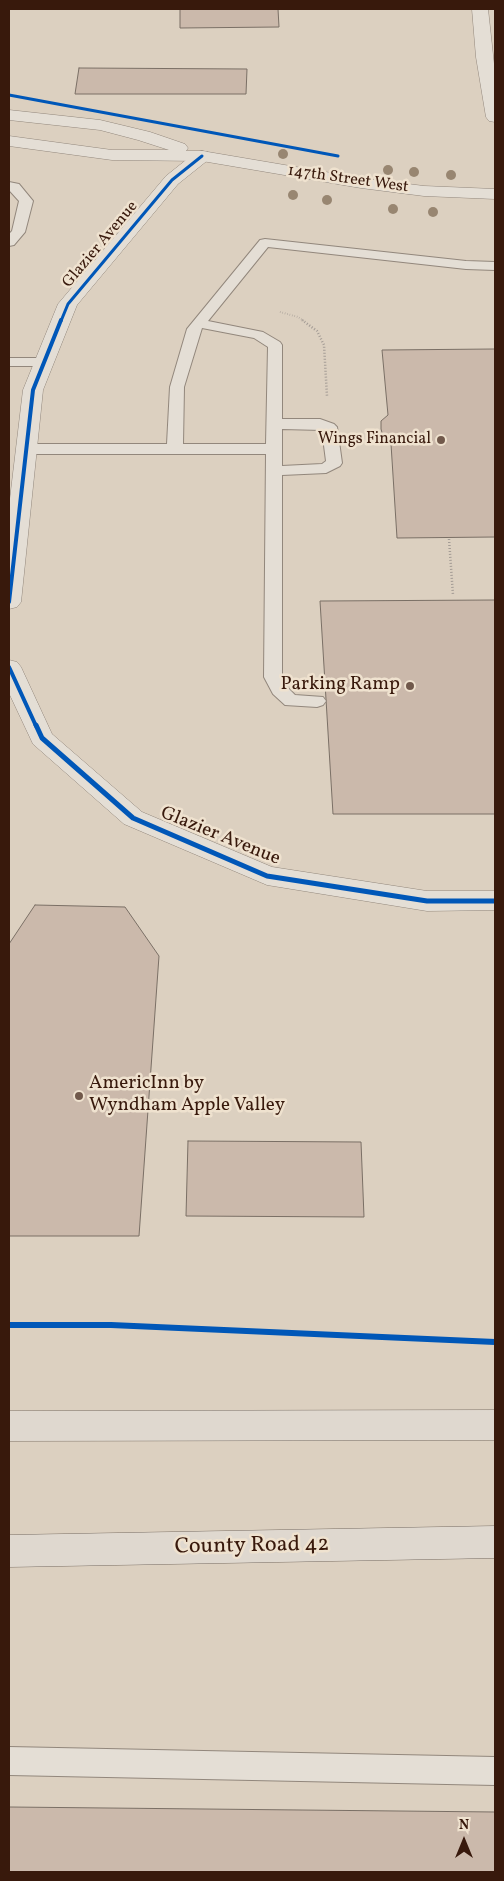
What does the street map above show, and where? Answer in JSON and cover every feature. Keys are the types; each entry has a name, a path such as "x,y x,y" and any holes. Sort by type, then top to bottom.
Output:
{"highway":[{"path":"9,1426 495,1425"},
{"name":"County Road 42","path":"9,1551 495,1542"}],"street":[{"path":"480,9 484,57 495,117"},
{"name":"147th Street West","path":"9,115 100,125 144,136 202,156"},
{"name":"147th Street West","path":"9,141 112,155 202,156 361,183 424,191 495,194"},
{"name":"Glazier Avenue","path":"9,602 33,390 68,304 172,180 202,156"},
{"name":"Glazier Avenue","path":"9,667 42,738 133,818 267,876 427,901 495,901"}],"lane":[{"path":"9,186 14,187 26,200 18,232 9,242"},
{"path":"175,449 176,388 194,329 264,243 466,265 495,266"},
{"path":"198,323 258,335 275,345 273,677 279,690 291,700 317,701"},
{"path":"9,362 44,362"},
{"path":"274,424 320,424 329,427 334,463 326,468 274,471"},
{"path":"26,449 274,449"},
{"path":"9,1761 495,1770"}],"path":[{"path":"217,301 259,306 298,317 317,331 324,345 327,400"},
{"path":"449,539 453,595"}],"building":[{"path":"180,9 278,9 279,27 180,28"},
{"path":"79,68 247,69 246,94 75,94"},
{"name":"Wings Financial","path":"495,349 495,537 397,538 391,444 383,436 381,429 381,421 388,415 382,350"},
{"name":"Parking Ramp","path":"495,600 495,814 333,814 320,601"},
{"name":"AmericInn by Wyndham Apple Valley","path":"35,905 125,907 159,956 139,1236 9,1236 9,944"},
{"path":"188,1141 361,1142 364,1217 186,1216"},
{"path":"9,1807 495,1812 495,1872 9,1872"}],"cycle path":[{"path":"9,95 338,156"},
{"path":"9,602 33,390 68,304 172,180 202,156"},
{"path":"9,667 42,738 133,818 267,876 427,901 495,901"},
{"path":"9,1325 111,1325 495,1342"}],"place":[{"name":"Wings Financial","path":"441,440"},
{"name":"Parking Ramp","path":"410,686"},
{"name":"AmericInn by Wyndham Apple Valley","path":"79,1096"}]}
